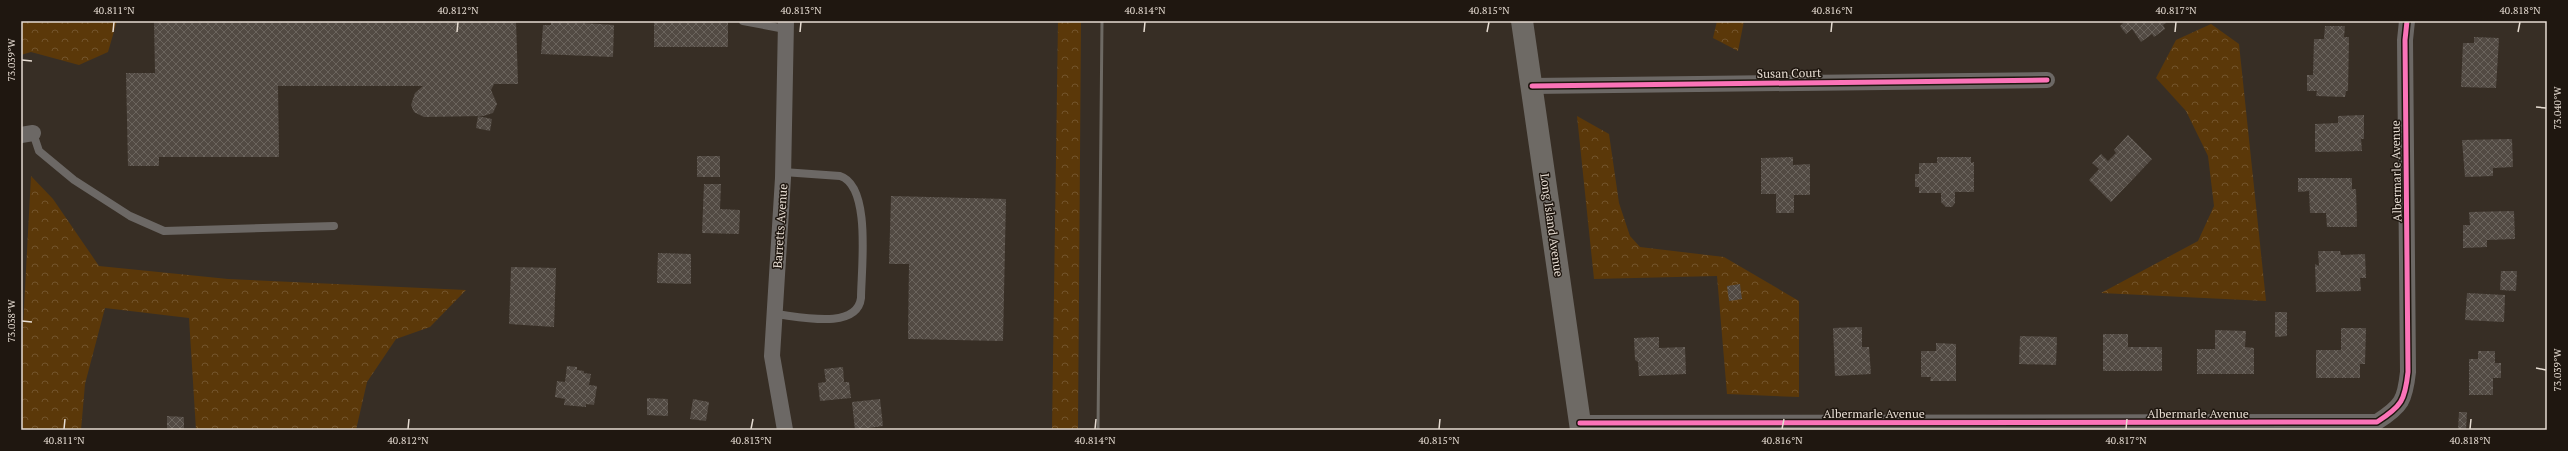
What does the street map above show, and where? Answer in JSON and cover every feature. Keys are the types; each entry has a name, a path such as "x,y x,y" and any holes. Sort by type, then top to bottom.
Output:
{"street":[{"name":"Long Island Avenue","path":"1522,21 1581,426"},
{"name":"Albermarle Avenue","path":"1581,426 2377,422 2396,410 2405,395 2408,372 2405,40 2407,21"},
{"name":"Barretts Avenue","path":"786,25 783,172 772,356 786,430"},
{"name":"Susan Court","path":"1532,86 2046,80"}],"lane":[{"path":"743,21 786,25"},
{"path":"27,134 39,151 74,180 130,216 164,231 334,226"},
{"path":"774,314 842,318 856,311 860,306 861,298 862,221 860,201 856,191 846,178 840,176 783,172"}],"green space":[{"path":"21,21 117,21 108,52 79,65 31,52 21,55"},
{"path":"1058,21 1081,21 1078,430 1052,430"},
{"path":"1717,21 1744,21 1738,51 1713,38"},
{"path":"2211,24 2239,44 2266,301 2101,293 2198,241 2214,206 2208,156 2186,111 2156,78 2176,40"},
{"path":"1577,116 1609,134 1619,203 1630,236 1640,247 1724,257 1799,301 1799,397 1727,394 1717,276 1594,279"},
{"path":"31,176 53,199 99,266 228,279 466,290 430,327 396,339 367,382 356,430 196,430 189,318 105,308 85,384 81,430 21,430 21,364"}],"building":[{"path":"154,21 516,21 518,84 494,84 491,90 497,104 493,113 483,116 424,117 414,112 411,105 415,93 423,86 278,86 279,157 159,157 159,166 128,166 126,73 155,73"},
{"path":"551,21 614,25 613,57 541,54 543,25 551,25"},
{"path":"654,21 728,21 728,47 654,47"},
{"path":"2125,21 2165,21 2166,23 2163,25 2165,29 2154,37 2152,34 2141,42 2132,29 2126,34 2120,26"},
{"path":"2325,26 2345,26 2344,37 2349,37 2348,91 2346,91 2345,97 2316,96 2317,91 2307,91 2307,75 2313,75 2314,39 2324,39"},
{"path":"2474,37 2499,38 2496,88 2461,87 2463,43 2474,43"},
{"path":"2364,115 2364,139 2361,139 2362,151 2315,152 2315,124 2338,123 2338,116"},
{"path":"478,116 492,119 490,131 476,128"},
{"path":"2128,135 2152,159 2111,202 2089,180 2099,169 2092,163 2101,154 2108,161 2116,153 2114,150"},
{"path":"2512,139 2513,167 2493,168 2493,176 2465,177 2462,140"},
{"path":"697,156 720,156 720,177 697,177"},
{"path":"1793,157 1793,165 1810,164 1810,195 1794,195 1794,213 1776,213 1776,194 1761,194 1761,158"},
{"path":"1937,157 1971,157 1971,163 1974,162 1974,192 1955,192 1955,203 1952,207 1946,207 1941,202 1941,193 1919,193 1919,187 1915,187 1915,174 1919,174 1919,163 1937,163"},
{"path":"2298,178 2352,178 2352,189 2356,189 2357,227 2327,227 2326,213 2310,213 2309,191 2298,192"},
{"path":"704,184 721,184 720,209 740,210 739,234 702,233"},
{"path":"891,196 1006,199 1003,341 908,339 909,264 889,264"},
{"path":"2514,211 2515,239 2487,240 2487,247 2463,248 2463,225 2470,225 2469,212"},
{"path":"2318,251 2340,251 2341,255 2365,254 2366,278 2360,278 2361,291 2316,292 2315,264 2319,266"},
{"path":"658,253 691,254 691,284 657,283"},
{"path":"511,267 556,268 554,327 509,324"},
{"path":"2501,271 2517,271 2516,291 2500,290"},
{"path":"1740,284 1742,299 1729,301 1727,286"},
{"path":"2467,293 2505,295 2504,322 2465,320"},
{"path":"2275,312 2287,312 2287,336 2275,337"},
{"path":"1862,327 1862,347 1869,347 1871,374 1835,376 1833,328"},
{"path":"2341,328 2366,328 2365,364 2360,364 2360,378 2316,378 2316,350 2341,350"},
{"path":"2215,330 2246,331 2245,347 2254,348 2254,374 2197,374 2197,349 2215,349"},
{"path":"2103,334 2128,334 2128,347 2162,347 2162,371 2103,371"},
{"path":"2020,336 2057,337 2056,365 2019,364"},
{"path":"1659,337 1659,348 1685,347 1686,374 1639,376 1638,362 1635,360 1634,338"},
{"path":"1936,343 1956,344 1956,381 1930,381 1931,377 1921,377 1921,351 1936,351"},
{"path":"2478,351 2495,351 2495,363 2501,363 2501,378 2493,378 2493,395 2469,395 2469,359 2478,359"},
{"path":"567,366 577,367 577,370 591,374 589,385 597,386 594,405 586,404 586,407 564,405 565,399 555,397 557,381 565,382"},
{"path":"843,367 844,382 849,382 851,398 820,401 818,383 826,382 824,369"},
{"path":"647,398 668,399 668,416 647,415"},
{"path":"693,399 709,402 706,421 690,419"},
{"path":"880,399 883,426 855,430 852,402"},
{"path":"2459,412 2467,412 2466,430 2458,430"},
{"path":"167,416 184,417 184,430 167,430"}],"railway":[{"path":"1098,430 1102,21"}],"cycle path":[{"path":"1580,423 2377,422 2397,407 2401,402 2408,372 2405,40 2407,21"},
{"path":"1532,86 2047,80"}]}
